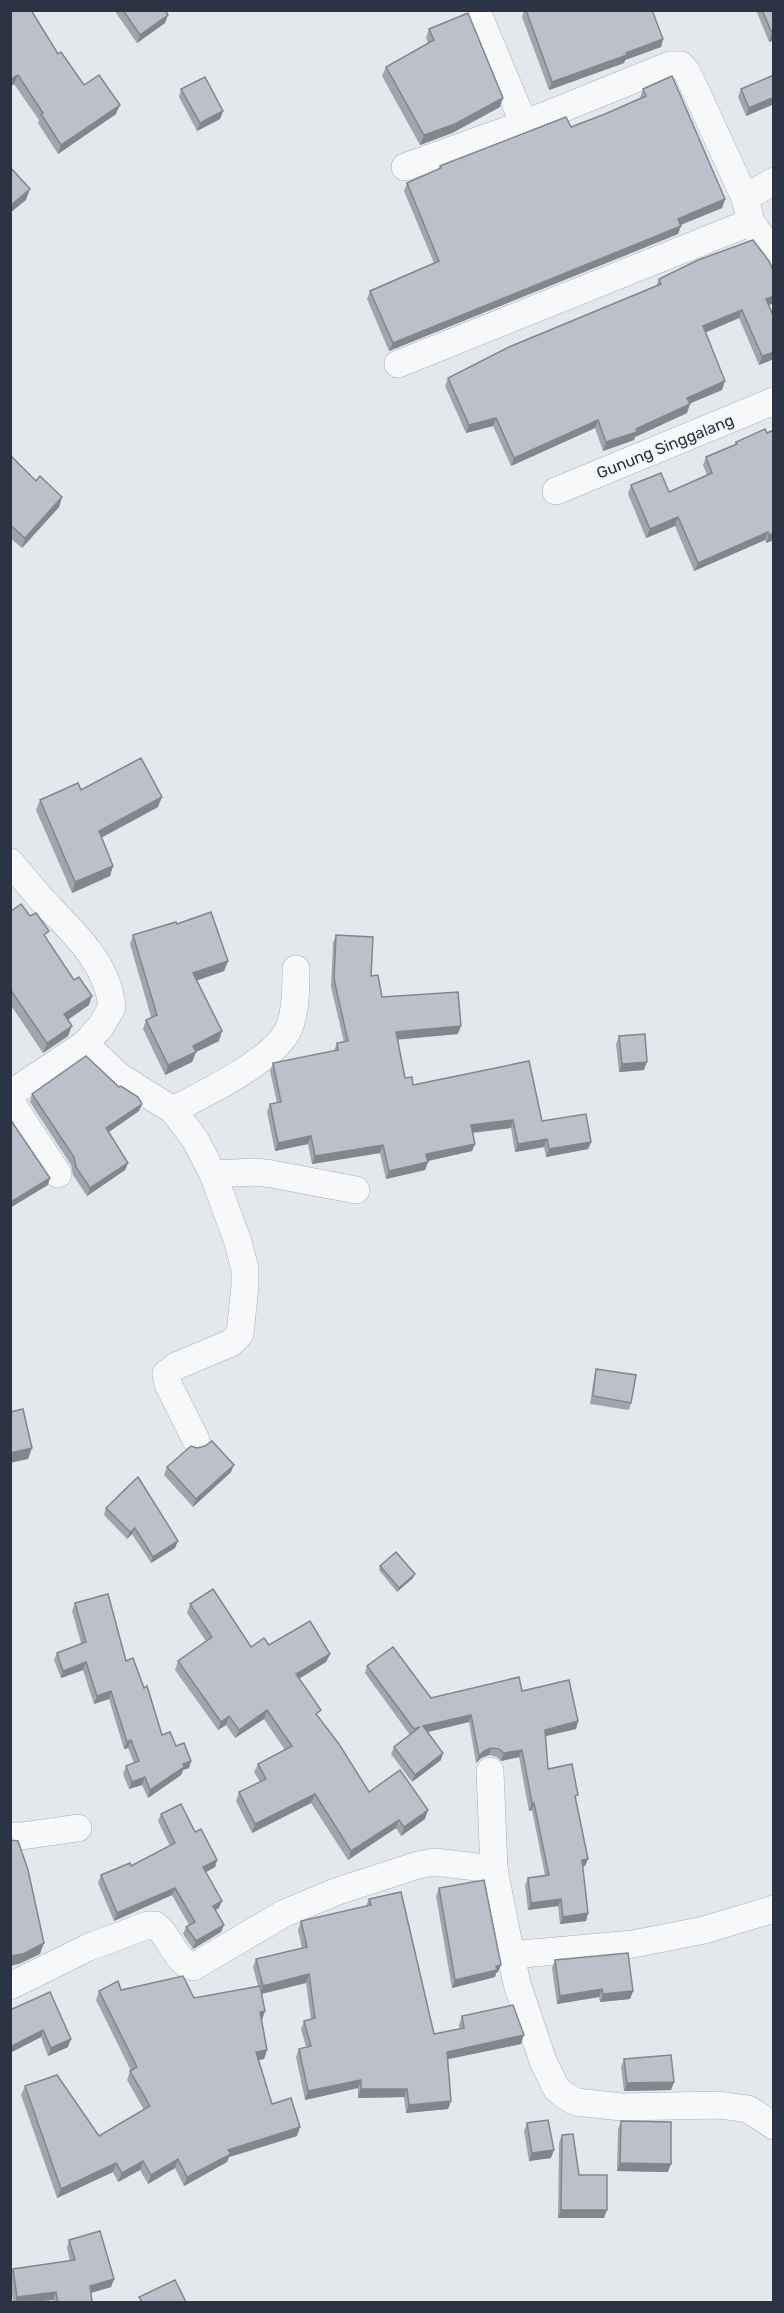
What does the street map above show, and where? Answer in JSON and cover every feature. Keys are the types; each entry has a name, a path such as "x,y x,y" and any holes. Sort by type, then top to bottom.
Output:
{"street":[{"path":"478,14 524,124"},
{"path":"405,167 524,124 628,80 670,65 681,65 687,72 748,210 774,256"},
{"path":"398,364 748,210 774,181"},
{"name":"Gunung Singgalang","path":"555,491 774,401"},
{"path":"10,862 96,962 108,982 112,1007 85,1044 10,1094"},
{"path":"173,1110 260,1060 282,1039 289,1029 294,1006 296,969"},
{"path":"85,1044 120,1077 173,1110 196,1141 213,1174 238,1242 245,1286 240,1334 231,1343 176,1366 166,1374 168,1384 196,1440"},
{"path":"10,1101 58,1174"},
{"path":"213,1174 255,1172 356,1190"},
{"path":"490,1771 494,1869 517,1984 543,2061 556,2088 564,2096 576,2102 622,2107 719,2105 748,2109 774,2126"},
{"path":"10,1836 78,1828"},
{"path":"10,1986 87,1948 148,1925 160,1928 177,1954 188,1966 193,1967 285,1913 349,1887 434,1862 494,1869"},
{"path":"511,1955 633,1944 704,1930 774,1909"}],"building":[{"path":"10,10 31,10 58,54 61,52 84,85 99,75 120,105 61,145 18,75 10,80"},
{"path":"123,10 165,10 168,15 140,35"},
{"path":"526,10 652,10 663,39 626,53 627,55 552,82"},
{"path":"762,10 774,10 774,33 772,33"},
{"path":"468,13 503,98 455,124 424,135 386,67 434,40 429,29"},
{"path":"774,75 774,97 749,108 741,89"},
{"path":"672,76 725,199 678,219 681,226 393,343 370,291 439,261 407,183 441,168 440,166 566,117 571,127 605,114 646,96 643,89"},
{"path":"205,77 223,111 200,123 181,89"},
{"path":"10,167 30,189 10,206"},
{"path":"753,240 769,261 774,272 774,296 766,299 774,318 774,352 762,356 742,310 703,326 725,381 687,398 690,404 636,429 637,432 606,442 598,420 514,458 496,418 469,425 448,378 509,347 661,284 659,279 698,260"},
{"path":"765,429 767,433 774,430 774,533 769,535 768,532 698,563 678,517 650,529 631,485 661,473 669,492 712,473 706,457"},
{"path":"10,455 36,481 40,476 62,497 25,538 10,525"},
{"path":"141,758 162,797 99,831 113,866 75,882 40,800 78,783 81,790"},
{"path":"21,904 30,916 36,913 49,931 44,935 74,980 79,977 92,996 64,1014 72,1026 47,1043 10,989 10,912"},
{"path":"211,912 228,961 193,973 222,1031 193,1046 196,1052 168,1065 146,1020 157,1015 133,935 176,922 177,924"},
{"path":"336,935 373,937 371,976 378,975 382,997 458,992 461,1026 396,1032 405,1078 412,1077 413,1085 529,1061 542,1121 586,1114 591,1142 549,1149 547,1139 518,1144 513,1120 471,1125 475,1144 426,1154 428,1162 389,1171 383,1145 315,1156 311,1136 278,1143 270,1104 281,1102 273,1063 338,1050 337,1043 348,1041 334,979"},
{"path":"645,1034 647,1062 622,1064 619,1036"},
{"path":"86,1056 119,1087 121,1086 138,1097 142,1104 106,1128 128,1163 90,1188 76,1167 74,1157 32,1094"},
{"path":"10,1119 50,1178 11,1202 10,1202"},
{"path":"596,1369 636,1375 631,1403 593,1396"},
{"path":"23,1409 32,1448 10,1453 10,1412"},
{"path":"212,1441 234,1465 196,1499 167,1467 191,1446 197,1448"},
{"path":"138,1477 178,1541 153,1557 135,1528 130,1532 106,1508"},
{"path":"396,1552 415,1574 399,1588 380,1566"},
{"path":"213,1589 251,1647 264,1638 269,1645 310,1621 330,1654 296,1674 321,1710 316,1714 339,1744 369,1792 400,1770 428,1810 404,1827 399,1820 351,1851 315,1794 255,1824 239,1792 266,1779 258,1764 292,1746 267,1710 239,1730 229,1716 221,1722 178,1661 212,1637 190,1604"},
{"path":"108,1594 126,1661 133,1658 144,1688 147,1686 162,1735 170,1732 176,1746 184,1743 191,1761 183,1764 184,1767 150,1790 145,1777 132,1782 126,1766 139,1761 131,1740 127,1742 111,1691 97,1696 86,1662 63,1671 57,1653 86,1642 75,1603"},
{"path":"393,1647 431,1698 519,1677 522,1691 569,1680 578,1721 545,1730 548,1769 572,1764 578,1795 575,1796 588,1859 582,1860 588,1913 563,1917 561,1899 531,1903 528,1878 549,1875 522,1750 504,1753 499,1749 491,1748 479,1756 471,1715 423,1726 443,1753 415,1775 394,1747 420,1727 414,1729 367,1666"},
{"path":"181,1804 195,1832 201,1829 217,1860 203,1867 222,1901 213,1906 224,1925 196,1941 186,1927 195,1922 175,1888 117,1913 101,1875 130,1863 131,1866 175,1843 161,1814"},
{"path":"10,1840 18,1841 28,1870 44,1943 23,1954 10,1956"},
{"path":"484,1880 501,1965 496,1966 497,1970 455,1980 439,1888"},
{"path":"401,1892 434,2034 464,2028 462,2016 513,2005 524,2035 447,2052 451,2101 409,2105 407,2089 361,2089 361,2080 308,2091 299,2049 311,2046 304,2021 315,2018 309,1974 263,1986 256,1959 307,1947 301,1921 371,1905 369,1899"},
{"path":"628,1953 633,1991 603,1994 602,1989 560,1996 555,1960"},
{"path":"183,1976 194,1998 260,1986 265,2011 260,2012 267,2050 256,2052 272,2104 291,2098 300,2127 228,2150 231,2154 187,2177 178,2159 151,2175 143,2161 122,2173 116,2163 61,2189 25,2086 57,2075 99,2136 150,2106 130,2071 137,2067 99,1991 118,1981 121,1990"},
{"path":"50,1992 71,2039 51,2048 43,2030 10,2047 10,2010"},
{"path":"671,2055 674,2082 627,2083 624,2059"},
{"path":"548,2120 554,2150 532,2153 527,2123"},
{"path":"621,2121 671,2122 671,2164 620,2163"},
{"path":"573,2134 579,2175 607,2175 607,2210 561,2210 562,2135"},
{"path":"100,2231 114,2279 90,2286 92,2302 58,2302 56,2292 17,2297 13,2269 75,2260 69,2240"},
{"path":"175,2280 186,2302 142,2302 139,2297"}]}
